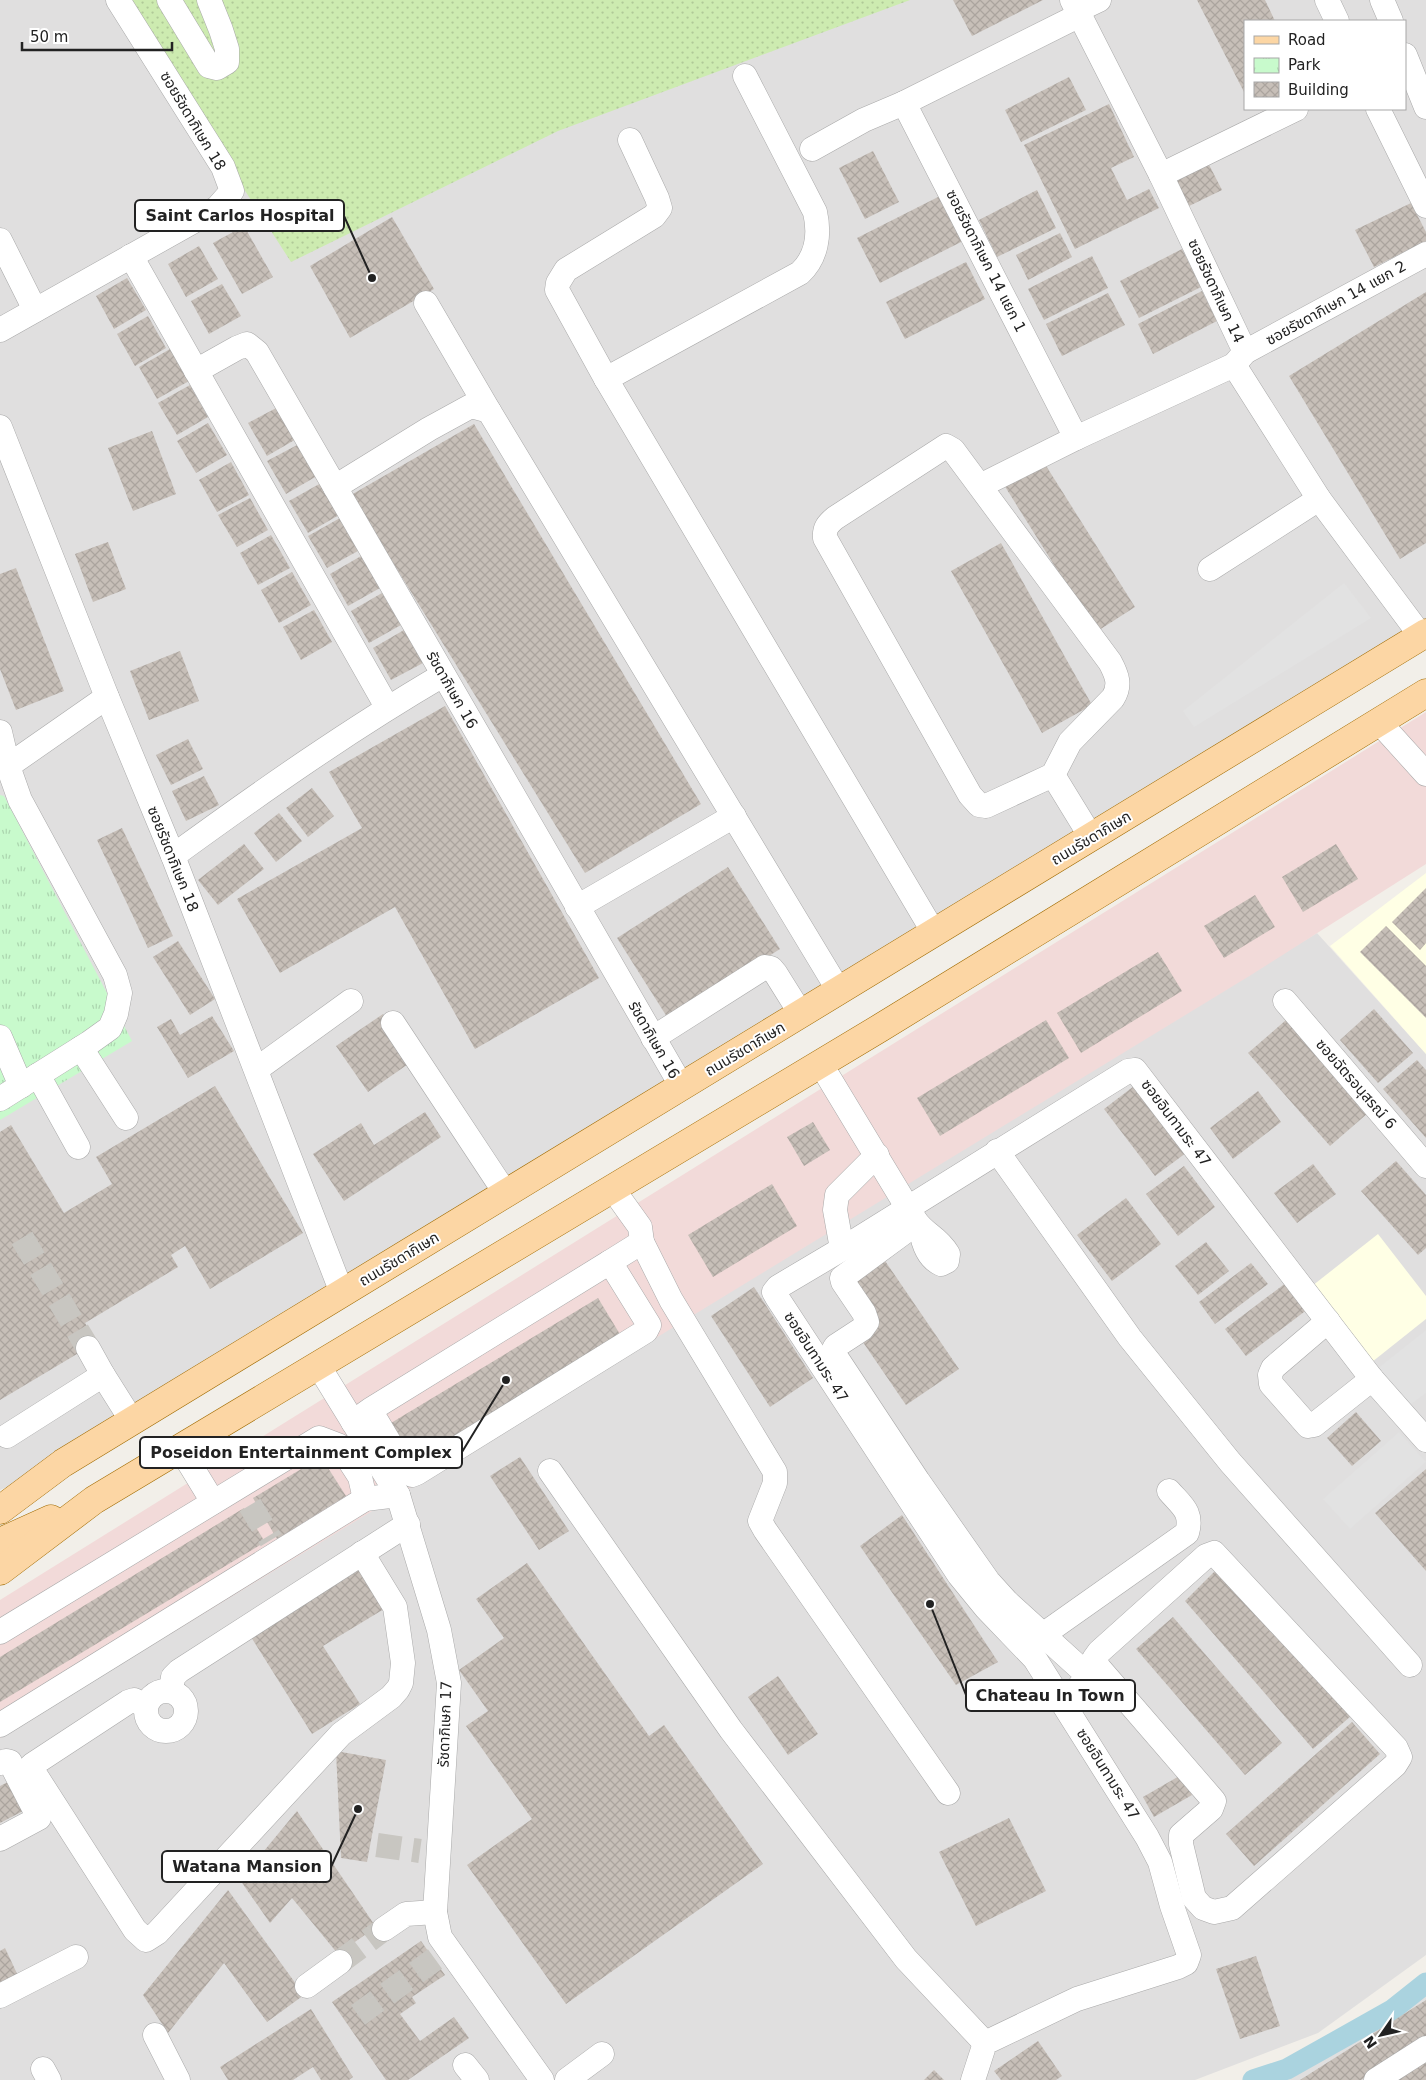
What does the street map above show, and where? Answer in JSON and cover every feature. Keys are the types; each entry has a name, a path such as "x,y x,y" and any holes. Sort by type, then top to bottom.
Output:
{"main road":[{"name":"ถนนรัชดาภิเษก","path":"0,1510 64,1463 132,1421 682,1088 1424,634"},
{"path":"0,1571 94,1500 820,1063 1426,693"},
{"name":"ถนนรัชดาภิเษก","path":"0,1490 64,1463"},
{"path":"0,1542 94,1500"}],"street":[{"name":"ซอยรัชดาภิเษก 18","path":"0,330 217,208 232,191 223,167 118,0"},
{"path":"169,0 209,66 217,68 227,62 227,49 208,0"},
{"path":"812,149 864,120 904,103 1076,9 1099,0"},
{"path":"1327,0 1337,20"},
{"path":"1382,0 1391,20"},
{"name":"ซอยรัชดาภิเษก 14","path":"1076,9 1161,175 1240,359 1319,499 1424,634"},
{"path":"1406,57 1426,107"},
{"path":"606,379 800,273 807,266 817,241 818,225 816,212 745,76"},
{"name":"ซอยรัชดาภิเษก 14 แยก 1","path":"904,103 1076,438"},
{"path":"1161,175 1294,110"},
{"path":"1378,110 1426,206"},
{"path":"630,140 658,198 660,208 654,216 566,270 558,283 558,290 606,379 934,933"},
{"path":"0,240 34,310"},
{"name":"ซอยรัชดาภิเษก 14 แยก 2","path":"1240,359 1426,254"},
{"path":"131,256 387,708"},
{"path":"426,303 489,411 839,991"},
{"name":"รัชดาภิเษก 16","path":"196,371 247,344 257,352 682,1088"},
{"path":"990,481 1240,359"},
{"path":"334,487 429,429 471,406 489,411"},
{"name":"ซอยรัชดาภิเษก 18","path":"0,426 107,698 173,856 257,1069 342,1293"},
{"path":"946,446 949,446 957,455 1116,674 1117,691 1108,703 1070,742 1052,775 995,804 986,806 979,805 974,801 825,538 824,532 827,525 835,518 946,446"},
{"path":"1210,569 1319,499"},
{"path":"173,856 279,779 387,708 443,675"},
{"path":"4,764 107,698"},
{"path":"1379,722 1426,774"},
{"path":"0,732 4,764 20,800 115,975 120,993 116,1014 110,1028 0,1099"},
{"path":"1052,775 1091,837"},
{"path":"577,907 734,816"},
{"path":"653,1038 765,967 771,968 776,974 801,1014"},
{"path":"257,1069 351,1001"},
{"name":"ซอยฉัตรอนุสรณ์ 6","path":"1285,1001 1426,1166"},
{"path":"393,1023 506,1194"},
{"path":"0,1037 78,1147"},
{"path":"81,1048 126,1118"},
{"path":"820,1063 915,1219 910,1228 842,1278 864,1313 867,1322 862,1329 836,1346 834,1354 918,1481 988,1581 1014,1608 1082,1669 1085,1675 1081,1685 1062,1702"},
{"name":"ซอยอินทามระ 47","path":"985,2043 1077,2000 1186,1963 1189,1955 1183,1902 1164,1880 1160,1862 1148,1837 1035,1659 986,1608 959,1575 774,1292 778,1286 842,1249 915,1219 996,1151 1128,1071 1135,1070 1372,1379 1426,1440"},
{"path":"996,1151 1136,1346 1230,1462 1410,1665"},
{"path":"842,1249 835,1210 837,1195 877,1155"},
{"path":"612,1188 640,1227 642,1242 671,1300 775,1472 775,1483 760,1521 948,1793"},
{"path":"610,1262 647,1319 649,1325 646,1331 418,1474 412,1475 406,1472 362,1416 642,1242"},
{"path":"1328,1321 1273,1368 1270,1375 1271,1384 1308,1426 1314,1425 1372,1379"},
{"path":"88,1348 132,1421"},
{"name":"รัชดาภิเษก 17","path":"318,1364 362,1416 398,1495 439,1630 449,1683 429,1852 435,1912 442,1954 542,2080"},
{"path":"7,1436 103,1375"},
{"path":"0,1632 214,1502 244,1496 319,1438 340,1446 360,1477 365,1499"},
{"path":"180,1448 214,1502"},
{"path":"550,1471 731,1730 906,1959 985,2043 972,2080"},
{"path":"1044,1634 1187,1533 1190,1522 1186,1510 1169,1491"},
{"path":"0,1726 275,1546 365,1499 398,1495"},
{"path":"171,1690 174,1677 179,1671 408,1524"},
{"path":"146,1706 134,1700 128,1702 32,1765 31,1768 135,1930 146,1940 153,1937 341,1734 391,1697 401,1683 403,1662 395,1607 362,1553"},
{"path":"1214,1553 1396,1748 1400,1757 1395,1765 1232,1908 1214,1912 1183,1902 1187,1871 1181,1835 1211,1809 1214,1801 1099,1668 1094,1659 1099,1652 1206,1556 1214,1553"},
{"path":"171,1690 182,1698 187,1711 185,1718 176,1728 169,1731 156,1728 147,1719 146,1706 152,1695 171,1690"},
{"path":"0,1763 10,1762 39,1818 0,1839"},
{"path":"1164,1880 1187,1871"},
{"path":"384,1929 406,1914 435,1912"},
{"path":"0,1996 76,1957"},
{"path":"307,1986 340,1962"},
{"path":"155,2035 178,2080"},
{"path":"1376,2080 1426,2048"},
{"path":"566,2080 602,2054"}],"shaded area":[{"path":"0,0 1426,0 1426,633 63,1463 0,1490"},
{"path":"1344,583 1371,618 1194,727 1183,711"},
{"path":"1426,712 1426,864 1251,975 0,1738 0,1600"},
{"path":"1426,873 1426,1054 1330,946"},
{"path":"1317,933 1426,1054 1426,1955 1318,2033 1195,2080 0,2080 0,1738"},
{"path":"1378,1234 1426,1296 1426,1319 1372,1362 1312,1286"},
{"path":"1426,1330 1426,1393 1407,1407 1377,1369"},
{"path":"1399,1432 1426,1462 1350,1529 1323,1499"},
{"path":"1426,1978 1426,2080 1246,2080 1288,2064 1389,2008"}],"green space":[{"path":"122,0 910,0 558,131 291,262"},
{"path":"0,795 4,796 132,1041 0,1120"}],"building":[{"path":"953,0 1043,0 972,36"},
{"path":"1197,0 1265,0 1275,20 1244,20 1244,92"},
{"path":"1069,77 1086,110 1021,142 1005,110"},
{"path":"1109,104 1134,157 1111,168 1127,200 1149,189 1159,208 1075,249 1024,145"},
{"path":"873,151 899,202 865,219 839,168"},
{"path":"1205,157 1222,190 1185,208 1168,175"},
{"path":"1037,190 1056,228 997,257 979,220"},
{"path":"942,195 965,240 880,283 857,238"},
{"path":"1411,203 1426,232 1426,241 1374,267 1355,230"},
{"path":"392,217 434,289 350,338 310,266"},
{"path":"244,226 273,277 242,294 213,243"},
{"path":"1060,233 1072,257 1028,280 1016,255"},
{"path":"199,246 218,279 186,297 168,264"},
{"path":"1182,249 1201,287 1139,318 1120,281"},
{"path":"1092,256 1108,288 1044,320 1028,289"},
{"path":"966,262 985,299 905,339 886,302"},
{"path":"127,278 146,310 114,329 96,296"},
{"path":"222,284 241,316 209,334 191,301"},
{"path":"1202,291 1217,321 1153,354 1138,324"},
{"path":"1426,292 1426,543 1400,559 1289,376"},
{"path":"1108,293 1125,325 1062,356 1046,324"},
{"path":"148,316 166,348 135,366 117,334"},
{"path":"170,349 189,381 157,399 139,367"},
{"path":"190,385 208,417 177,435 158,403"},
{"path":"280,406 298,438 267,456 248,423"},
{"path":"208,423 227,455 196,473 177,441"},
{"path":"474,424 701,804 585,873 351,495"},
{"path":"152,431 176,494 133,511 108,448"},
{"path":"299,444 317,476 286,494 267,461"},
{"path":"1043,461 1135,607 1096,632 1004,485"},
{"path":"231,462 249,495 217,512 199,480"},
{"path":"321,483 339,515 308,533 289,501"},
{"path":"250,498 268,530 237,547 218,515"},
{"path":"340,518 358,551 327,568 308,536"},
{"path":"271,535 290,568 258,585 240,553"},
{"path":"108,542 126,589 93,602 75,554"},
{"path":"1001,543 1092,705 1042,733 951,571"},
{"path":"361,556 380,588 348,606 330,574"},
{"path":"16,568 64,691 16,710 0,669 0,574"},
{"path":"292,572 311,605 279,623 261,590"},
{"path":"382,593 401,625 369,643 351,611"},
{"path":"314,610 332,642 301,660 283,627"},
{"path":"404,630 423,663 391,680 373,648"},
{"path":"180,651 199,701 149,720 130,671"},
{"path":"445,706 599,978 475,1049 395,907 280,973 237,899 362,828 329,772"},
{"path":"188,739 203,769 171,785 156,755"},
{"path":"204,776 219,805 186,821 172,791"},
{"path":"312,788 334,816 308,837 286,808"},
{"path":"279,813 302,841 276,862 254,833"},
{"path":"122,828 173,936 148,948 97,840"},
{"path":"244,844 264,869 218,905 198,880"},
{"path":"1336,844 1358,879 1303,912 1282,877"},
{"path":"728,867 780,949 669,1020 617,938"},
{"path":"1426,888 1426,943 1420,950 1392,922"},
{"path":"1255,895 1275,927 1224,958 1204,926"},
{"path":"1386,926 1426,966 1426,1018 1360,952"},
{"path":"178,941 215,999 190,1015 153,957"},
{"path":"1158,952 1182,991 1081,1053 1057,1013"},
{"path":"1374,1009 1413,1053 1378,1083 1340,1040"},
{"path":"383,1014 414,1060 368,1092 336,1046"},
{"path":"212,1016 234,1051 188,1078 157,1027 171,1019 180,1035"},
{"path":"1046,1020 1069,1058 940,1136 917,1098"},
{"path":"1286,1020 1368,1113 1330,1146 1248,1053"},
{"path":"1417,1060 1426,1070 1426,1138 1383,1089"},
{"path":"1138,1083 1190,1150 1155,1176 1104,1109"},
{"path":"215,1086 303,1233 210,1289 185,1246 171,1255 178,1267 85,1323 97,1342 0,1400 0,1132 11,1125 64,1213 112,1184 96,1157"},
{"path":"1258,1091 1281,1122 1233,1159 1210,1128"},
{"path":"425,1112 441,1137 344,1201 313,1154 361,1123 374,1145"},
{"path":"813,1122 830,1150 804,1166 787,1137"},
{"path":"1396,1161 1426,1195 1426,1248 1418,1255 1361,1191"},
{"path":"1313,1164 1336,1194 1297,1223 1274,1193"},
{"path":"1184,1166 1215,1207 1178,1236 1146,1194"},
{"path":"772,1184 797,1226 713,1277 688,1235"},
{"path":"1126,1198 1161,1244 1112,1281 1077,1235"},
{"path":"1206,1242 1229,1271 1198,1295 1175,1266"},
{"path":"881,1255 959,1369 906,1405 858,1335 847,1278"},
{"path":"1251,1263 1268,1284 1215,1324 1199,1302"},
{"path":"1287,1282 1308,1309 1246,1356 1225,1329"},
{"path":"754,1287 813,1378 770,1407 711,1316"},
{"path":"598,1298 621,1336 414,1462 391,1423"},
{"path":"1356,1412 1381,1441 1352,1466 1327,1438"},
{"path":"321,1457 346,1496 277,1539 253,1498"},
{"path":"520,1457 569,1531 539,1550 490,1476"},
{"path":"1426,1469 1426,1571 1375,1513"},
{"path":"244,1508 265,1542 0,1702 0,1657"},
{"path":"902,1515 998,1662 956,1685 860,1546"},
{"path":"527,1563 649,1736 664,1725 763,1864 566,2004 467,1865 532,1819 466,1726 488,1711 459,1670 504,1638 476,1599"},
{"path":"1220,1566 1351,1716 1313,1749 1185,1601"},
{"path":"359,1570 384,1609 323,1646 360,1704 312,1734 251,1637"},
{"path":"1173,1617 1282,1743 1245,1775 1136,1649"},
{"path":"778,1676 818,1734 788,1755 748,1697"},
{"path":"1352,1722 1380,1754 1254,1866 1226,1834"},
{"path":"336,1751 386,1760 367,1862 341,1858"},
{"path":"1181,1775 1192,1795 1154,1817 1143,1797"},
{"path":"10,1781 25,1810 0,1823 0,1786"},
{"path":"297,1811 376,1927 338,1954 292,1898 270,1923 240,1880"},
{"path":"1009,1818 1046,1891 976,1926 939,1852"},
{"path":"228,1890 304,1995 267,2022 224,1963 168,2033 143,1995"},
{"path":"421,1941 445,1975 412,1997 416,2003 400,2014 420,2041 454,2017 469,2038 408,2080 386,2080 332,2002"},
{"path":"5,1948 20,1980 0,1990 0,1951"},
{"path":"1256,1956 1280,2026 1240,2039 1216,1969"},
{"path":"1426,2000 1426,2039 1361,2080 1300,2080"},
{"path":"311,2009 353,2077 349,2080 321,2080 313,2067 293,2080 228,2080 220,2067"},
{"path":"1038,2041 1062,2076 1056,2080 1001,2080 994,2071"},
{"path":"1426,2062 1426,2080 1397,2080"},
{"path":"934,2070 944,2080 924,2080"}],"waterway":[{"path":"1253,2080 1287,2069 1392,2010 1426,1983"}],"tunnel":[{"path":"22,1238 88,1348"},
{"path":"250,1505 271,1540"},
{"path":"377,1845 420,1851"},
{"path":"340,1962 384,1929"},
{"path":"358,2015 435,1959"}],"place":[{"name":"Saint Carlos Hospital","path":"372,278"},
{"name":"Poseidon Entertainment Complex","path":"506,1380"},
{"name":"Chateau In Town","path":"930,1604"},
{"name":"Watana Mansion","path":"358,1809"}]}
